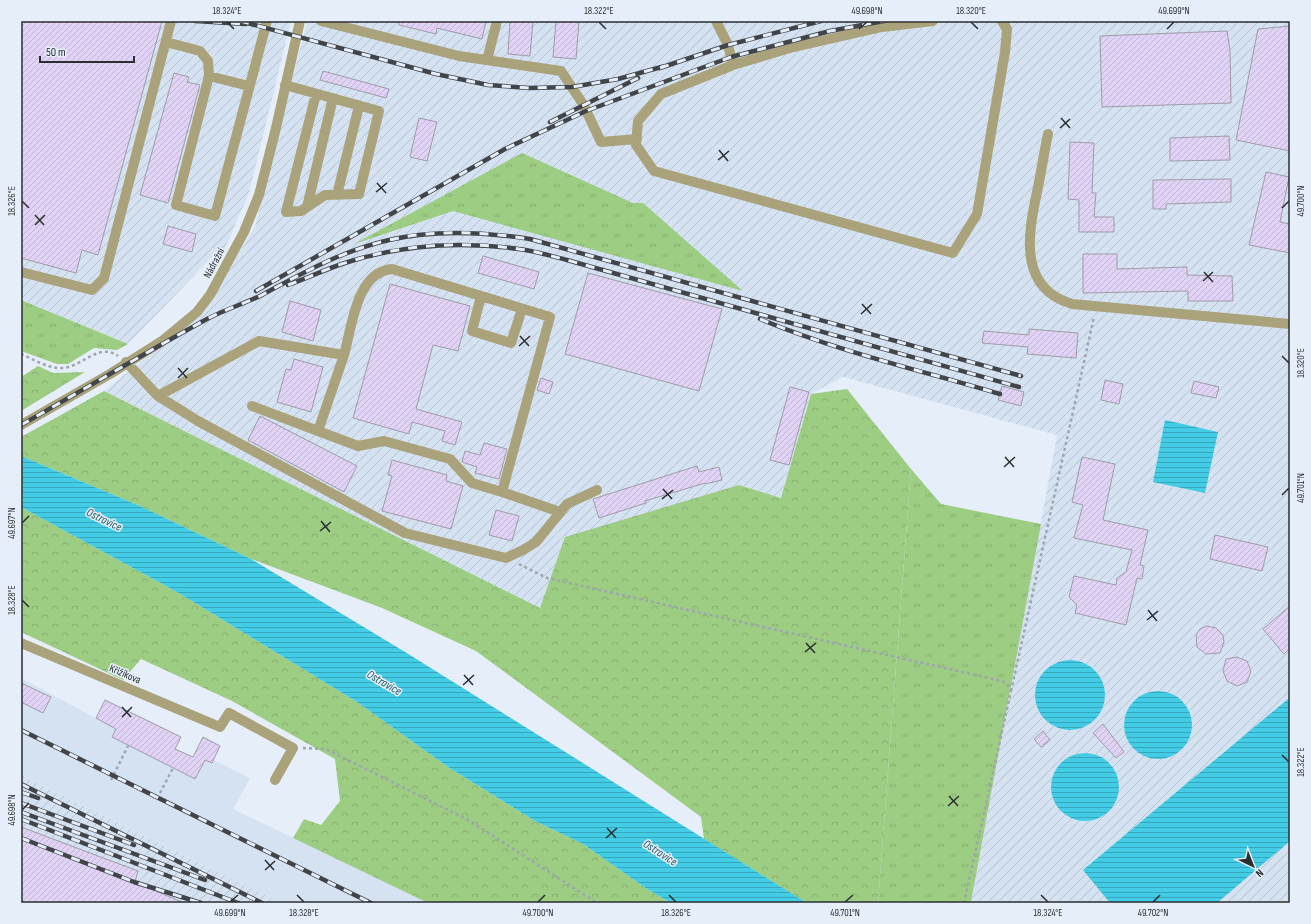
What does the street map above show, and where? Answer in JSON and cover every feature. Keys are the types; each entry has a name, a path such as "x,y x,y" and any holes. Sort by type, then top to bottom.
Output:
{"street":[{"path":"21,272 92,290 104,278 171,21"},
{"path":"166,42 200,51 208,61 210,76 176,205 215,216 267,21"},
{"name":"Nádražní","path":"21,425 110,374 126,362 162,341 197,312 210,295 244,232 259,195 300,21"},
{"path":"321,21 459,56 561,72 584,104 601,142 637,139"},
{"path":"487,60 497,21"},
{"path":"716,21 728,45 733,66"},
{"path":"933,21 875,29 790,48 733,66 661,94 638,121 636,145 654,171 953,253 977,214 1008,29 1002,21"},
{"path":"210,76 249,86"},
{"path":"285,85 379,111 359,194 325,195 301,211 286,212 316,94"},
{"path":"307,207 333,98"},
{"path":"337,195 359,106"},
{"path":"1048,134 1029,227 1029,247 1031,258 1040,280 1047,290 1056,297 1072,304 1290,324"},
{"path":"318,431 344,355 360,294 369,279 382,270 392,269 550,317 502,492"},
{"path":"481,296 472,331 511,343 522,309"},
{"path":"158,396 259,341 344,355"},
{"path":"126,362 158,396 198,421 405,533 506,558 536,542 567,504 597,490"},
{"path":"252,406 358,446 384,441 450,459 472,483 560,512"},
{"name":"Křižíkova","path":"21,643 220,727 229,713 293,748"},
{"path":"275,780 293,748"}],"path":[{"path":"964,903 1097,306"},
{"path":"21,354 56,368 72,366 102,351 113,352 126,362"},
{"path":"506,558 547,578 1002,681 1008,684 1011,691"},
{"path":"111,780 128,746"},
{"path":"293,748 326,749 470,821 597,903"},
{"path":"160,793 173,768"}],"shaded area":[{"path":"21,21 291,21 249,193 223,253 212,257 128,344 21,300"},
{"path":"307,21 1290,21 1290,903 971,902 1057,435 843,377 811,394 781,498 739,485 540,608 104,391 205,311 255,226"},
{"path":"21,678 116,729 113,738 195,779 205,760 211,763 213,760 250,778 233,809 428,903 281,903 21,775"},
{"path":"21,775 45,787 281,903 21,903"}],"green space":[{"path":"522,153 633,203 643,203 743,291 453,211 354,244"},
{"path":"21,300 128,344 117,350 94,348 68,364 57,364 21,351"},
{"path":"38,366 53,373 85,372 21,411 21,377"},
{"path":"847,389 911,469 878,903 807,903 704,839 701,817 476,651 382,608 251,559 140,506 21,456 21,437 104,391 540,608 565,537 739,485 781,498 811,394"},
{"path":"911,469 941,504 1041,524 972,903 878,903"},
{"path":"21,507 177,592 357,702 448,767 535,821 583,844 647,889 671,903 428,903 293,838 304,819 321,825 340,801 335,759 232,701 141,659 123,680 21,632"}],"water":[{"path":"1165,420 1218,432 1205,493 1153,482"},
{"name":"Ostravice","path":"21,456 140,506 251,559 410,655 807,903 671,903 647,889 583,844 535,821 448,767 357,702 177,592 21,507"},
{"path":"1070,660 1083,663 1095,670 1102,682 1105,695 1102,708 1095,720 1083,727 1070,730 1057,727 1045,720 1038,708 1035,695 1038,682 1045,670 1057,663"},
{"path":"1151,691 1165,691 1177,696 1187,706 1192,718 1192,732 1187,744 1177,754 1165,759 1151,759 1139,754 1129,744 1124,732 1124,718 1129,706 1139,696"},
{"path":"1288,699 1290,701 1290,841 1217,903 1110,903 1083,870"},
{"path":"1078,753 1092,753 1104,758 1114,768 1119,780 1119,794 1114,806 1104,816 1092,821 1078,821 1066,816 1056,806 1051,794 1051,780 1056,768 1066,758"}],"building":[{"path":"21,21 162,21 98,255 82,250 76,273 21,258"},
{"path":"399,21 486,21 482,39 437,28 436,34 399,25"},
{"path":"510,21 533,21 530,56 508,54"},
{"path":"556,21 579,21 576,59 553,57"},
{"path":"1290,26 1290,151 1236,140 1258,29"},
{"path":"1227,31 1230,51 1231,103 1102,107 1100,36"},
{"path":"323,71 389,89 386,98 320,80"},
{"path":"174,73 189,77 187,82 200,85 168,203 140,195"},
{"path":"419,118 437,122 427,161 410,157"},
{"path":"1229,136 1230,160 1170,161 1170,138"},
{"path":"1070,142 1094,143 1092,193 1096,193 1094,217 1114,217 1114,232 1079,232 1079,200 1068,199"},
{"path":"1266,172 1289,177 1280,222 1290,224 1290,253 1249,245"},
{"path":"1231,179 1231,202 1166,204 1166,209 1153,209 1153,180"},
{"path":"168,226 196,234 192,252 163,244"},
{"path":"1083,254 1117,254 1117,269 1187,267 1187,275 1232,276 1233,301 1188,301 1188,291 1083,293"},
{"path":"483,256 539,272 534,289 478,273"},
{"path":"588,273 722,309 699,391 565,354"},
{"path":"390,284 470,306 458,351 433,345 416,409 462,422 455,445 442,441 445,431 412,422 409,434 353,418"},
{"path":"290,301 321,310 313,341 282,332"},
{"path":"1029,329 1078,333 1076,358 1027,354 1028,347 982,343 984,331 1029,335"},
{"path":"294,359 323,367 311,412 277,402 286,369 291,370"},
{"path":"541,378 553,382 549,394 537,390"},
{"path":"1105,380 1123,384 1119,404 1101,400"},
{"path":"1194,381 1219,387 1216,398 1191,393"},
{"path":"1002,386 1024,392 1021,406 998,400"},
{"path":"790,387 809,392 789,465 770,460"},
{"path":"260,416 357,466 344,492 248,440"},
{"path":"484,443 507,449 499,479 475,473 477,467 462,462 465,451 480,455"},
{"path":"1082,457 1115,464 1103,520 1148,530 1140,565 1144,566 1142,579 1137,578 1126,625 1075,613 1077,605 1069,597 1074,576 1116,585 1117,578 1126,572 1132,550 1074,538 1083,505 1072,502"},
{"path":"392,460 447,475 446,481 463,486 451,529 382,511 392,476 388,475"},
{"path":"697,466 699,472 719,467 722,480 705,483 645,501 646,503 599,518 593,499"},
{"path":"496,510 519,516 512,541 489,535"},
{"path":"1215,535 1268,547 1262,571 1210,559"},
{"path":"1290,606 1290,648 1284,654 1263,629"},
{"path":"1207,626 1216,628 1223,635 1224,642 1220,653 1206,654 1197,647 1196,635 1200,629"},
{"path":"1237,657 1247,661 1251,671 1247,682 1237,686 1227,681 1223,671 1226,659"},
{"path":"21,683 51,697 43,713 21,702"},
{"path":"105,700 181,737 175,749 193,757 203,737 220,746 212,763 205,760 195,779 112,737 116,729 96,718"},
{"path":"1103,724 1124,752 1116,758 1093,733"},
{"path":"1043,731 1050,740 1041,747 1034,739"},
{"path":"21,827 138,871 135,882 184,903 21,903"}],"railway":[{"path":"195,21 246,24"},
{"path":"240,21 436,74 488,85 529,88 572,87 618,79 665,66"},
{"path":"660,68 728,45 821,21"},
{"path":"256,291 505,149 586,111 731,57 830,31 884,21"},
{"path":"550,122 638,78"},
{"path":"21,425 207,319 260,296 338,256 389,240 424,234 442,233 478,233 530,239 1021,376"},
{"path":"288,285 348,262 391,251 454,245 476,245 519,249 567,260 1019,387"},
{"path":"760,319 819,341 878,360 1000,394"},
{"path":"21,730 371,903"},
{"path":"21,784 262,903"},
{"path":"21,792 38,798"},
{"path":"21,803 134,845"},
{"path":"21,812 205,880"},
{"path":"21,819 238,903"},
{"path":"21,838 134,882 201,903"}]}
